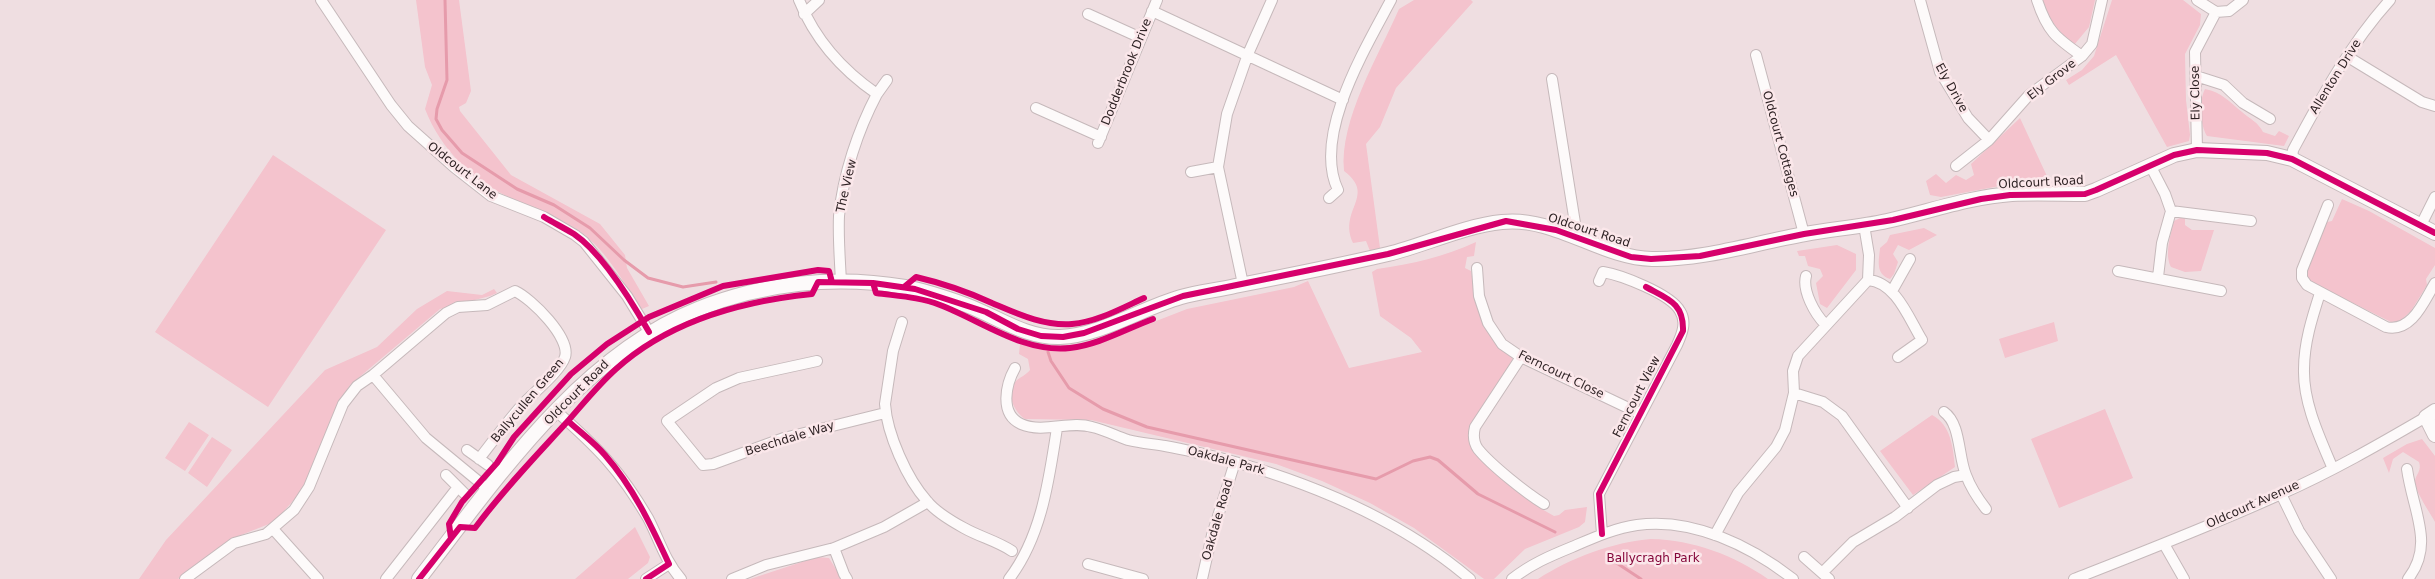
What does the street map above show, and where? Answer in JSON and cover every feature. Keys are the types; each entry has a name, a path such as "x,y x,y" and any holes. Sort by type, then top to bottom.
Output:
{"street":[{"name":"Oldcourt Lane","path":"321,0 386,98 408,126 454,167 491,196 544,218 575,235 592,251 620,286 649,332"},
{"path":"799,0 817,38 861,83 877,94"},
{"path":"804,14 819,0"},
{"name":"Dodderbrook Drive","path":"1036,108 1099,140 1157,0"},
{"path":"1243,284 1218,168 1227,114 1248,54 1272,0"},
{"path":"1330,198 1338,190 1331,173 1330,144 1342,100 1391,0"},
{"name":"Ely Drive","path":"1920,0 1940,72 1968,118 1989,140"},
{"path":"2037,0 2044,20 2062,43 2082,56"},
{"name":"Ely Grove","path":"1956,166 1989,140 2030,94 2082,56 2092,44 2102,0"},
{"path":"2197,0 2216,12 2229,11 2243,0"},
{"name":"Allenton Drive","path":"2292,159 2293,150 2324,93 2348,56 2390,0"},
{"path":"1152,11 1248,54 1342,100"},
{"name":"Ely Close","path":"2198,150 2195,52 2216,12"},
{"path":"1088,14 1141,38"},
{"name":"Oldcourt Cottages","path":"1756,55 1804,234"},
{"path":"2348,56 2422,102 2435,106"},
{"path":"2196,76 2224,85 2243,103 2270,119"},
{"name":"The View","path":"840,282 839,216 844,184 863,124 877,94 887,80"},
{"path":"1552,80 1575,223 1574,238"},
{"name":"Oldcourt Road","path":"418,579 489,490 556,411 592,374 649,332 701,307 746,293 792,284 873,283 927,292 986,312 1018,329 1041,336 1063,337 1084,333 1183,296 1388,254 1506,221 1556,230 1574,238 1630,256 1651,259 1700,256 1804,234 1864,225 2010,194 2085,194 2174,155 2198,150 2245,151 2292,159 2435,233"},
{"path":"2150,165 2165,194 2171,211 2162,243 2158,277"},
{"path":"1191,172 1218,168"},
{"path":"2421,225 2435,197"},
{"path":"2328,205 2302,270 2302,278 2307,285 2386,327 2394,329 2408,323 2416,315 2435,283"},
{"path":"2171,211 2252,222"},
{"path":"1715,535 1738,493 1776,447 1785,430 1794,393 1793,371 1798,356 1825,324 1868,280 1870,255 1864,225"},
{"path":"1892,291 1910,259"},
{"name":"Ferncourt Close","path":"1477,268 1479,296 1488,323 1502,344 1521,358 1641,414"},
{"path":"2118,271 2158,277 2221,291"},
{"name":"Ferncourt View","path":"1599,282 1603,272 1646,287 1671,301 1680,310 1683,319 1683,331 1677,345 1599,494 1602,534"},
{"path":"1806,276 1808,294 1817,316 1825,324"},
{"path":"1868,280 1874,280 1892,291 1922,340 1898,357"},
{"name":"Ballycullen Green","path":"185,579 234,543 266,534 294,510 310,487 343,404 357,386 446,313 458,307 487,305 515,291 526,296 558,333 566,347 565,358 522,406 484,462 467,450"},
{"path":"2320,293 2306,342 2304,370 2306,393 2333,469"},
{"path":"902,322 893,351 885,413 899,455 928,502 964,528 1001,543 1012,551"},
{"path":"1521,358 1475,427 1473,437 1478,448 1528,494 1544,504"},
{"name":"Beechdale Way","path":"817,361 739,378 716,388 667,421 702,465 713,464 784,438 885,413"},
{"name":"Oakdale Park","path":"1015,368 1009,379 1006,405 1014,419 1021,424 1057,428 1076,425 1091,426 1129,440 1235,462 1306,484 1379,518 1452,564 1470,579"},
{"path":"372,375 426,438 489,490"},
{"path":"1794,393 1823,402 1842,416 1908,508"},
{"path":"556,411 596,446 612,464 649,521 669,564 681,579"},
{"path":"1944,412 1949,415 1966,475 1986,509"},
{"path":"2430,414 2435,435"},
{"name":"Oldcourt Avenue","path":"2074,579 2164,544 2281,494 2333,469 2430,414"},
{"path":"1009,579 1028,548 1042,507 1047,490 1057,428"},
{"name":"Oakdale Road","path":"1202,579 1212,535 1235,462"},
{"path":"2407,469 2409,486 2431,528"},
{"path":"386,579 462,490 446,475"},
{"path":"1804,557 1826,576 1853,542 1908,508 1937,485 1954,477 1966,475"},
{"path":"2281,494 2298,531 2331,579"},
{"path":"732,579 766,565 834,548 884,527 928,502"},
{"path":"1512,579 1530,565 1602,534 1638,524 1692,527 1715,535 1747,549 1793,579"},
{"path":"273,529 318,579"},
{"path":"2164,544 2184,579"},
{"path":"834,548 844,574 848,579"},
{"path":"2408,579 2419,572 2431,555"},
{"path":"646,579 669,564"},
{"path":"1088,564 1143,579"}],"green space":[{"path":"416,0 459,0 471,91 466,103 459,107 460,111 511,175 600,224 625,255 627,268 649,306 642,309 612,265 586,236 560,220 498,192 460,163 449,151 425,109 432,85 425,67"},
{"path":"1414,0 1471,0 1473,2 1396,88 1380,127 1366,144 1380,248 1370,251 1366,241 1353,243 1350,221 1357,196 1357,188 1353,180 1344,171 1344,151 1354,109 1371,67 1399,9"},
{"path":"2041,0 2095,0 2089,27 2074,45 2054,24"},
{"path":"2112,0 2183,0 2201,14 2200,25 2185,54 2189,141 2167,147 2116,55 2069,85 2066,80 2082,70 2094,56"},
{"path":"2205,89 2216,92 2225,98 2256,123 2263,132 2275,136 2279,131 2289,136 2284,146 2207,136 2201,112"},
{"path":"2020,118 2052,187 2005,185 1941,197 1930,195 1926,181 1936,174 1946,183 1956,175 1966,180 1974,175 1971,164"},
{"path":"273,155 386,230 268,407 155,332"},
{"path":"2342,199 2369,211 2435,248 2435,265 2426,279 2427,285 2411,311 2400,321 2391,322 2313,283 2308,278 2307,272 2327,222 2332,221"},
{"path":"2185,218 2185,225 2192,230 2214,230 2201,271 2185,272 2171,267 2169,262 2169,244 2174,221"},
{"path":"1924,228 1937,235 1909,250 1898,245 1893,254 1898,262 1894,274 1890,279 1885,277 1879,266 1880,248 1887,242 1890,235"},
{"path":"1476,242 1474,256 1467,257 1465,268 1471,271 1476,297 1512,356 1513,365 1470,437 1540,508 1554,516 1559,515 1565,510 1587,507 1585,522 1579,527 1525,549 1494,579 1484,579 1414,528 1370,503 1322,481 1276,464 1091,420 1025,419 1017,412 1012,401 1011,390 1013,385 1030,370 1028,359 1019,354 1020,344 1049,350 1073,349 1110,339 1187,309 1294,287 1308,281 1349,368 1422,352 1411,338 1380,316 1372,272 1377,269 1440,256"},
{"path":"1837,245 1856,254 1856,270 1827,308 1820,304 1816,283 1823,276 1820,269 1808,266 1805,256 1799,256 1797,251"},
{"path":"494,289 497,293 490,296 440,309 350,385 336,408 325,440 301,492 274,522 231,539 178,579 139,579 166,540 325,370 377,347 417,309 447,291 482,295"},
{"path":"2054,322 2058,341 2005,358 1999,339"},
{"path":"2105,409 2133,478 2059,508 2031,439"},
{"path":"1932,415 1943,425 1950,437 1955,467 1913,495 1880,451"},
{"path":"189,422 209,435 185,471 165,458"},
{"path":"212,437 232,450 207,487 188,473"},
{"path":"2422,439 2435,456 2435,522 2415,485 2420,468 2419,462 2403,452 2393,459 2389,473 2383,458 2407,444"},
{"path":"635,527 650,557 648,563 628,579 575,579"},
{"name":"Ballycragh Park","path":"1651,539 1682,542 1713,550 1755,570 1768,579 1538,579 1564,564 1592,552 1607,547"},
{"path":"817,557 829,558 842,579 750,579"}],"waterway":[{"path":"445,0 447,80 437,109 436,119 442,130 462,153 517,189 554,205 590,228 624,260 648,278 683,287 716,282"},
{"path":"1048,352 1051,361 1069,388 1103,409 1147,427 1376,479 1413,461 1430,457 1438,460 1478,494 1555,532"},
{"path":"1609,558 1641,579"}],"cycle path":[{"path":"419,579 460,527 475,528 508,487 597,388 637,352 659,338 708,316 760,302 812,294 818,282 873,283 915,289 986,312 1018,329 1041,336 1063,337 1084,333 1183,296 1388,254 1506,221 1556,230 1631,257 1651,259 1700,256 1804,234 1893,220 1981,199 2010,195 2085,194 2174,155 2197,150 2267,153 2292,159 2435,233"},
{"path":"544,217 585,242 606,265 649,332"},
{"path":"451,538 449,524 462,502 497,463 514,437 571,374 607,344 649,317 723,286 818,270 829,271 832,282"},
{"path":"904,287 916,277 964,292 1031,318 1061,324 1091,321 1144,298"},
{"path":"873,283 876,293 932,302 1019,341 1036,346 1070,348 1091,344 1153,319"},
{"path":"1602,534 1599,494 1683,331 1683,322 1678,308 1668,299 1646,287"},
{"path":"568,421 596,446 615,467 633,493 655,535 669,564 646,579"}]}
